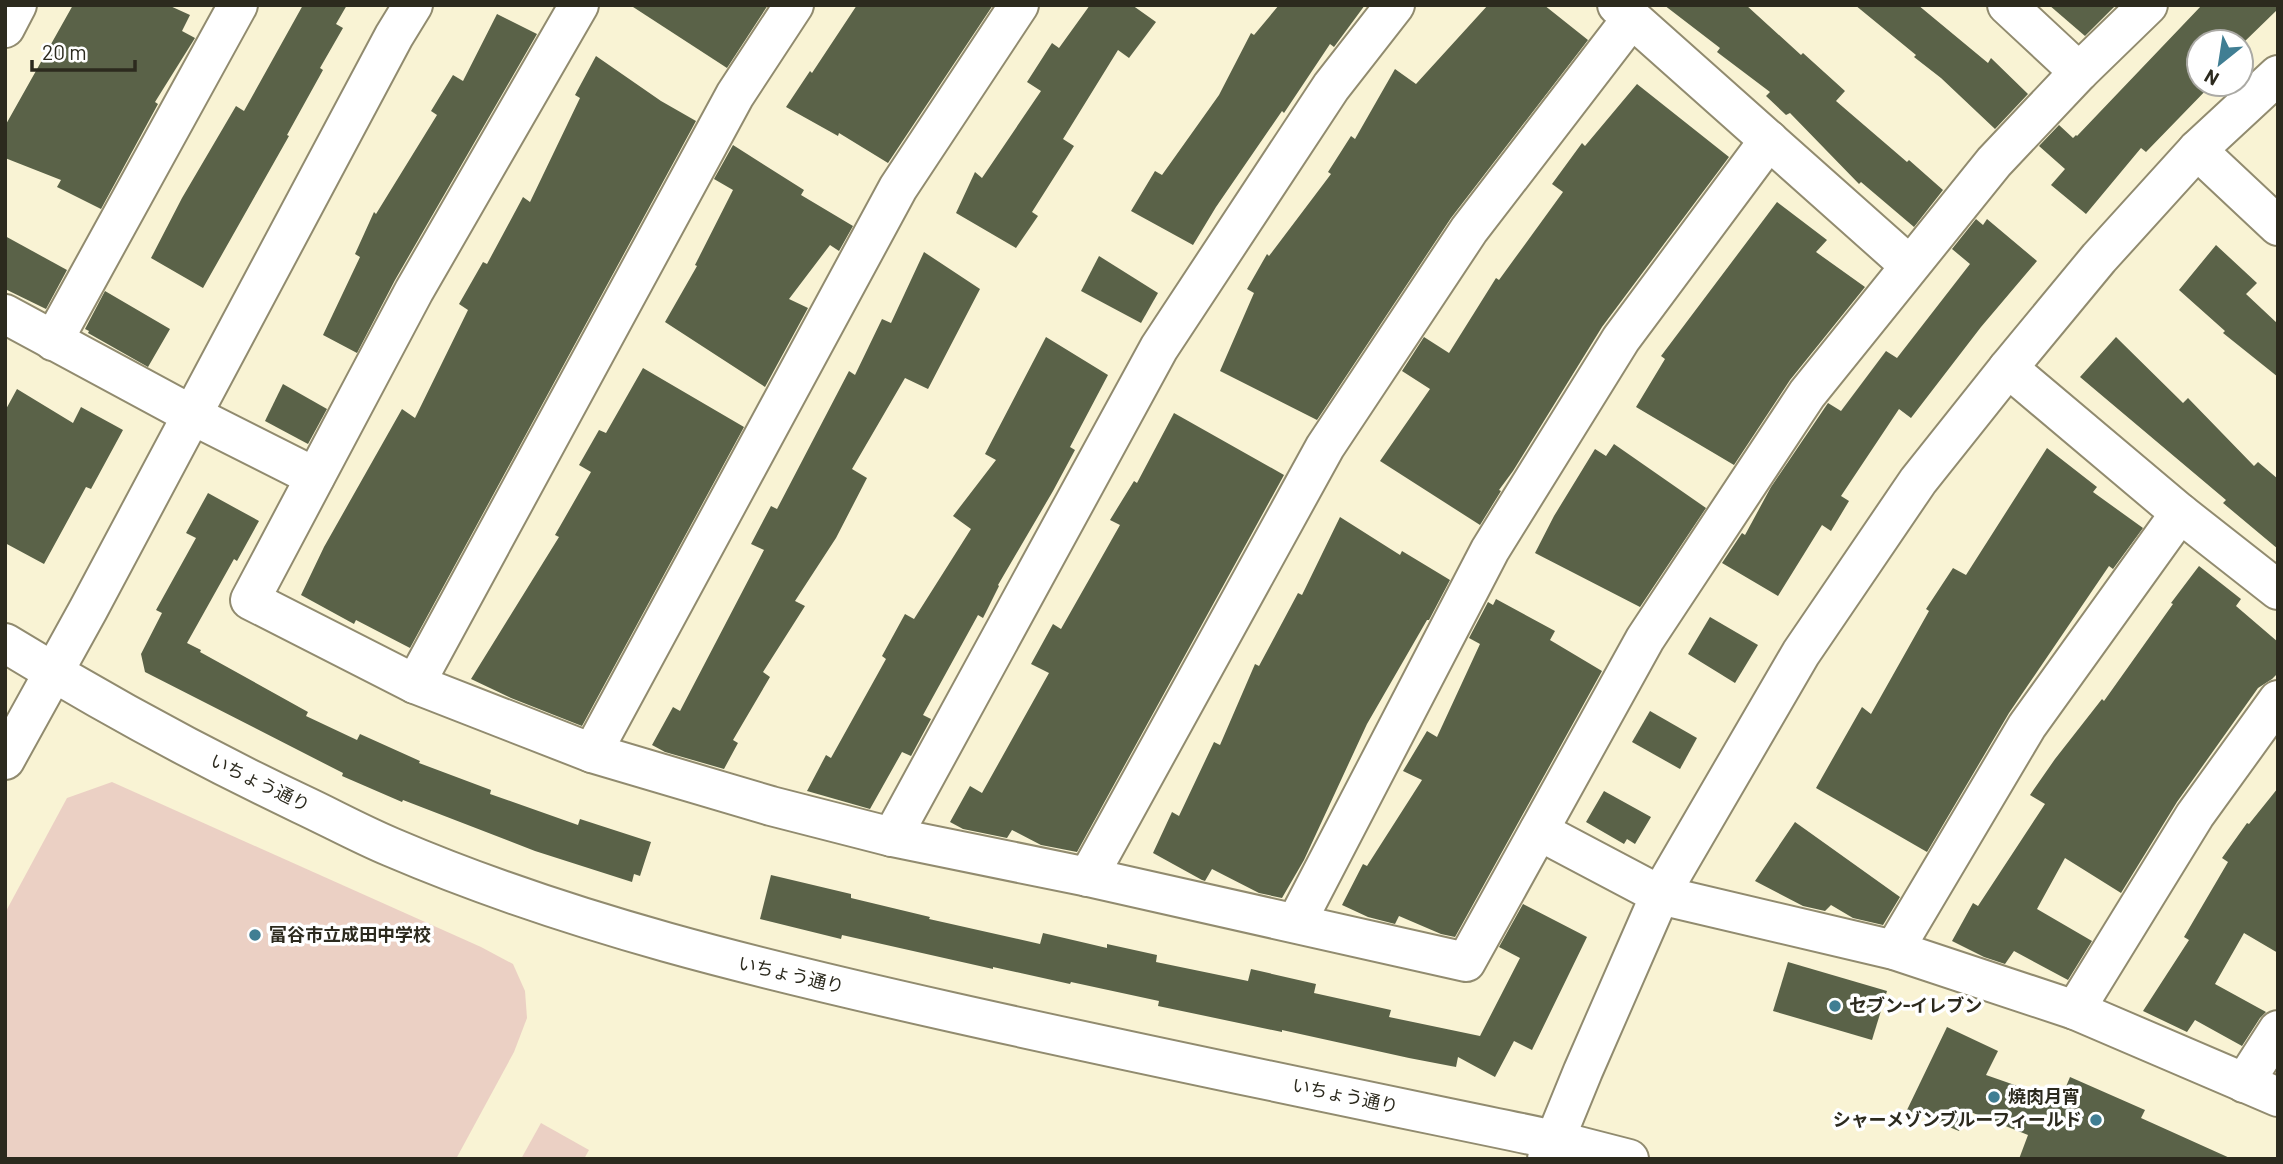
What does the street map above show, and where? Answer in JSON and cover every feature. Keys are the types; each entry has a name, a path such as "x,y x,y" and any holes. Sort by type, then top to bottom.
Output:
{"street":[{"path":"5,28 18,5"},
{"path":"53,341 238,5"},
{"path":"5,760 413,5"},
{"path":"579,5 414,292 250,600 415,684 592,753 771,806 892,837 1088,877 1466,961 1645,639 1807,394 1994,162 2079,72 2148,5"},
{"path":"415,684 735,95 794,5"},
{"path":"592,753 898,188 1019,5"},
{"path":"892,837 1159,348 1331,87 1395,5"},
{"path":"2007,5 2079,72"},
{"path":"1088,877 1325,447 1469,230 1625,12 1909,265"},
{"path":"1551,1149 1660,895 1801,653 1918,481 2008,368 2099,258 2197,150 2278,75"},
{"path":"1296,923 1490,550 1621,339 1769,140"},
{"path":"2197,150 2278,226"},
{"path":"5,314 192,415 315,477"},
{"path":"2008,368 2180,513 2278,590"},
{"path":"1894,950 2027,726 2180,513"},
{"name":"いちょう通り","path":"5,643 53,673 243,776 391,847 542,904 635,934 762,969 1551,1149 1629,1159"},
{"path":"2075,1010 2195,815 2278,700"},
{"path":"1539,831 1660,895 1894,950 2075,1010 2261,1090 2278,1030"}],"shaded area":[{"name":"富谷市立成田中学校","path":"112,782 481,947 513,964 525,991 527,1018 514,1052 456,1159 5,1159 5,913 67,798"},
{"path":"541,1123 589,1150 584,1159 521,1159"}],"building":[{"path":"73,5 168,5 190,15 182,31 195,38 155,102 158,104 101,209 57,187 61,180 5,158 5,126"},
{"path":"303,5 347,5 336,24 343,28 320,68 323,70 287,135 289,136 203,288 151,258 182,198 236,106 244,111"},
{"path":"630,5 768,5 727,68"},
{"path":"857,5 993,5 888,163 839,133 838,136 786,107"},
{"path":"1090,5 1132,5 1156,22 1129,58 1118,50 1063,139 1074,146 1032,212 1038,216 1016,248 956,213 975,172 982,178 1041,91 1027,82 1052,43 1059,48"},
{"path":"1279,5 1365,5 1334,47 1330,44 1216,207 1193,245 1131,211 1155,171 1162,175 1219,95 1251,33 1254,35"},
{"path":"1488,5 1544,5 1588,40 1451,218 1317,420 1220,371 1254,293 1247,289 1267,254 1269,256 1331,174 1328,172 1351,136 1355,139 1395,69 1416,84"},
{"path":"1664,5 1746,5 1845,91 1836,101 1943,190 1914,227 1861,182 1859,184 1790,113 1786,115 1766,96 1770,92 1717,52 1720,48"},
{"path":"1855,5 1918,5 1988,63 1991,58 2028,94 1995,129 1941,78 1914,57 1916,55"},
{"path":"2049,5 2116,5 2085,36"},
{"path":"2202,5 2278,5 2278,9 2255,31 2255,28 2185,28 2185,98 2198,98 2146,152 2141,148 2086,214 2051,185 2065,169 2039,146 2059,125 2073,138"},
{"path":"497,14 537,34 395,280 357,353 323,335 360,257 355,254 374,212 376,214 437,115 431,111 453,75 463,81"},
{"path":"596,56 661,101 696,121 410,648 356,620 354,624 301,595 324,547 402,409 415,418 468,310 459,304 483,262 487,264 523,197 530,202 580,98 575,95"},
{"path":"1637,84 1729,157 1602,327 1499,490 1501,491 1480,525 1380,461 1430,389 1402,371 1424,337 1449,353 1496,278 1499,280 1563,192 1552,184 1582,143 1585,146"},
{"path":"733,145 804,190 801,195 853,226 839,251 830,245 789,299 808,308 765,387 665,322 697,266 695,265 733,190 714,179"},
{"path":"1777,202 1827,240 1816,252 1865,287 1790,380 1734,465 1636,407 1665,359 1661,356"},
{"path":"1976,219 1983,225 1987,219 2037,261 1981,327 1911,418 1899,409 1841,496 1849,501 1831,531 1822,525 1778,596 1722,563 1742,533 1745,535 1771,487 1828,403 1841,411 1886,351 1897,358 1970,264 1952,249"},
{"path":"5,236 67,270 46,309 5,289"},
{"path":"2216,245 2257,283 2246,294 2278,324 2278,377 2223,333 2225,331 2179,290"},
{"path":"924,252 980,289 928,389 905,378 852,469 867,478 836,538 795,601 805,606 763,672 770,677 733,740 738,743 724,769 665,752 652,745 673,707 680,711 764,550 751,544 771,506 777,509 849,371 855,375 882,319 891,323"},
{"path":"1099,256 1158,293 1141,323 1081,291"},
{"path":"105,291 170,329 148,367 85,329"},
{"path":"1046,337 1108,375 1070,447 1075,450 998,585 983,618 978,615 923,715 931,719 911,756 902,752 870,809 807,791 826,755 831,758 886,659 882,656 905,614 914,619 971,529 953,516 996,460 985,454"},
{"path":"2116,337 2183,403 2188,398 2254,466 2258,462 2278,479 2278,549 2223,503 2226,500 2080,377"},
{"path":"643,368 744,427 582,726 471,679 559,537 555,535 591,472 579,465 599,430 606,433"},
{"path":"283,384 327,409 308,444 265,421"},
{"path":"17,389 73,423 81,407 123,430 91,489 86,487 44,564 5,543 5,411"},
{"path":"1174,413 1284,475 1077,852 1041,845 1012,830 1007,838 963,829 950,822 970,786 982,793 1049,673 1031,664 1053,624 1061,629 1120,525 1110,520 1134,481 1137,483"},
{"path":"1614,444 1706,508 1640,607 1535,553 1595,449 1606,456"},
{"path":"2047,448 2097,487 2093,492 2143,528 2113,569 2109,566 2009,713 1927,852 1816,788 1862,707 1871,714 1929,611 1926,609 1953,568 1966,575"},
{"path":"208,493 259,521 237,561 234,559 187,643 308,712 306,716 357,740 360,734 420,761 419,763 491,790 490,794 578,825 580,819 651,842 640,876 634,874 632,882 535,851 403,800 402,802 342,776 343,773 145,672 141,654 162,613 156,610 196,538 186,533"},
{"path":"1340,517 1400,555 1402,551 1450,580 1367,724 1304,860 1282,898 1259,893 1212,869 1205,881 1202,880 1153,853 1172,812 1179,816 1214,742 1220,745 1255,664 1259,666 1298,593 1302,595"},
{"path":"2199,566 2241,599 2236,606 2278,642 2278,673 2258,688 2177,802 2121,893 2065,858 2037,909 2092,941 2068,980 2014,951 2005,964 1952,941 1973,903 1978,906 2045,804 2030,795 2102,699 2104,701"},
{"path":"1496,599 1555,631 1550,640 1602,671 1455,937 1441,934 1399,916 1395,924 1368,917 1342,905 1363,864 1367,866 1422,780 1403,771 1427,731 1437,737 1480,644 1469,638 1488,602 1493,605"},
{"path":"1710,617 1758,645 1735,683 1688,654"},
{"path":"1650,711 1697,738 1680,769 1632,742"},
{"path":"2278,788 2278,953 2244,933 2215,984 2266,1012 2242,1046 2195,1020 2187,1032 2143,1011 2189,940 2184,937 2228,862 2222,858 2247,823 2249,824"},
{"path":"1604,791 1651,817 1635,844 1627,839 1624,844 1586,822"},
{"path":"1795,822 1900,897 1883,925 1853,918 1831,905 1825,911 1803,906 1755,881"},
{"path":"771,875 851,894 851,898 930,917 929,919 1040,944 1043,933 1107,948 1107,944 1157,955 1156,962 1248,981 1251,969 1316,984 1314,993 1391,1010 1389,1017 1480,1036 1520,958 1499,947 1523,904 1587,937 1532,1050 1514,1041 1495,1077 1458,1057 1456,1067 1409,1058 1158,1006 1159,1001 1071,982 1070,984 993,969 842,935 841,939 760,919"},
{"path":"1788,962 1887,991 1872,1040 1773,1011"},
{"path":"1947,1027 1998,1051 1986,1075 2060,1101 2070,1077 2145,1110 2141,1118 2232,1159 2019,1159 2028,1135 1968,1111 1959,1131 1907,1110"}],"place":[{"name":"富谷市立成田中学校","path":"255,935"},
{"name":"セブン-イレブン","path":"1835,1006"},
{"name":"焼肉月宵","path":"1994,1097"},
{"name":"シャーメゾンブルーフィールド","path":"2096,1120"}]}
